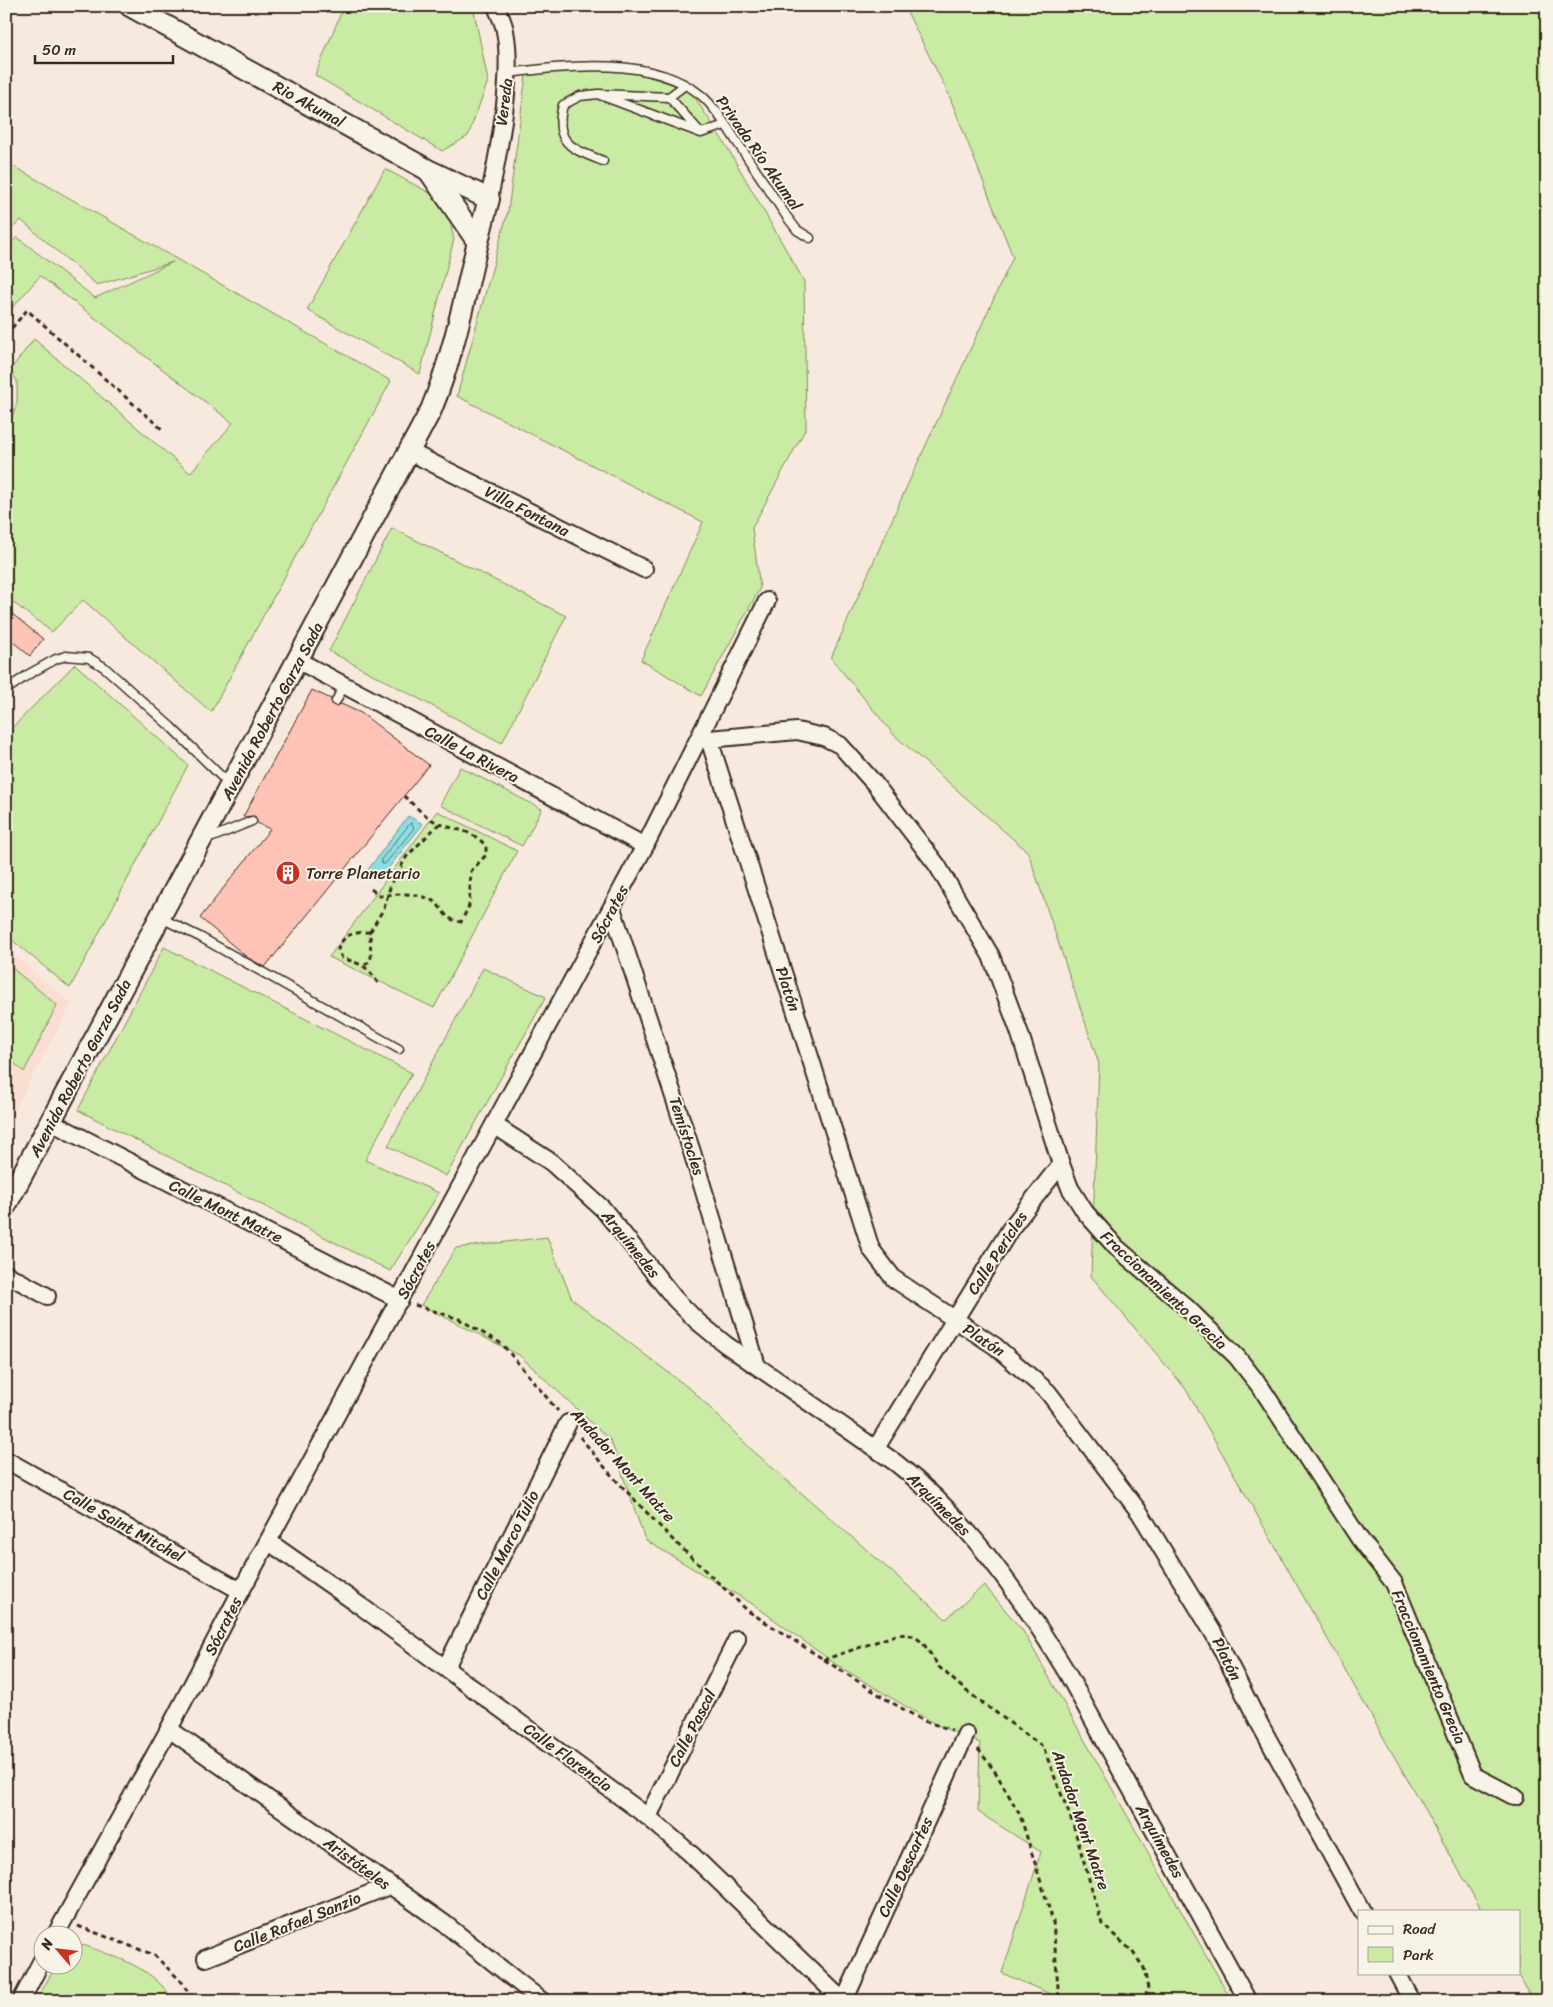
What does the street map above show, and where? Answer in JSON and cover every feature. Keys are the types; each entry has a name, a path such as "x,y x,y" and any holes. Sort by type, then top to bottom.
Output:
{"street":[{"name":"Rio Akumal","path":"130,6 428,170 489,199"},
{"name":"Vereda","path":"489,199 495,172 508,73 505,31 496,6"},
{"path":"428,170 477,241"},
{"name":"Avenida Roberto Garza Sada","path":"6,1205 410,452 445,375 456,340 477,241 489,199"},
{"name":"Villa Fontana","path":"410,452 644,569"},
{"name":"Sócrates","path":"62,1924 705,737 767,601"},
{"name":"Calle La Rivera","path":"299,661 645,846"},
{"name":"Fraccionamiento Grecia","path":"705,737 778,731 810,732 840,745 856,761 937,865 969,915 991,956 1019,1031 1070,1188 1100,1230 1116,1247 1192,1314 1237,1357 1262,1389 1359,1538 1394,1583 1473,1775 1515,1797"},
{"name":"Platón","path":"705,737 871,1249 894,1279 954,1321 995,1346 1048,1392 1140,1513 1214,1634 1256,1719 1361,1910"},
{"name":"Temístocles","path":"612,908 692,1152 757,1366"},
{"name":"Calle Mont Matre","path":"51,1122 400,1300"},
{"name":"Arquímedes","path":"494,1126 530,1147 576,1182 604,1209 675,1299 704,1326 757,1366 914,1476 960,1523 1035,1620 1066,1671 1248,2001"},
{"name":"Calle Pericles","path":"876,1448 1011,1228 1061,1164"},
{"path":"6,1274 47,1296"},
{"name":"Calle Marco Tulio","path":"446,1667 568,1423"},
{"name":"Calle Saint Mitchel","path":"6,1460 241,1590"},
{"name":"Calle Florencia","path":"269,1542 446,1667 648,1817 691,1854 843,2001"},
{"name":"Calle Pascal","path":"648,1817 737,1639"},
{"name":"Aristóteles","path":"169,1729 444,1924 542,2001"},
{"name":"Calle Descartes","path":"843,2001 966,1734"},
{"name":"Calle Rafael Sanzio","path":"206,1958 389,1886"},
{"path":"21,2001 35,1974"},
{"path":"1398,1974 1412,2001"}],"lane":[{"name":"Privada Río Akumal","path":"508,73 591,65 623,68 656,75 686,85 703,97 725,125 787,217 797,230 810,238"},
{"path":"603,161 569,146 562,135 559,118 563,105 570,99 598,94 669,97 686,85"},
{"path":"598,94 700,132 725,125"},
{"path":"669,97 700,132"},
{"path":"6,690 56,659 66,656 89,658 104,667 171,727 231,786"},
{"path":"336,701 344,685"},
{"path":"205,835 213,837 252,821"},
{"path":"161,918 200,937 399,1049"}],"path":[{"path":"6,335 27,310 164,431"},
{"path":"371,888 380,896 388,894 429,898 448,920 461,922 469,906 471,871 486,855 486,846 476,835 439,824 429,818 404,796"},
{"path":"365,965 371,960 370,932 384,908 388,894 407,856 439,824"},
{"path":"370,932 352,933 342,939 338,949 342,958 365,965 380,987"},
{"name":"Andador Mont Matre","path":"400,1300 459,1319 502,1344 612,1476 673,1540 741,1604 822,1660 924,1721 966,1734"},
{"name":"Andador Mont Matre","path":"822,1660 899,1634 914,1636 923,1643 939,1667 965,1690 1043,1747 1073,1824 1102,1924 1132,1950 1144,1968 1148,1989 1144,2001"},
{"path":"966,1734 996,1773 1020,1815 1053,1921 1059,2001"},
{"path":"82,1934 154,1955 182,1982 193,2001"}],"shaded area":[{"path":"6,949 72,1003 6,1126"}],"green space":[{"path":"344,6 473,6 488,81 468,136 442,151 315,75"},
{"path":"904,6 1547,6 1547,1986 1536,2001 1533,2001 1519,1974 1520,1910 1481,1910 1185,1388 1091,1276 1099,1064 1028,852 894,735 831,658 907,486 1013,257 949,95"},
{"path":"606,63 690,90 727,147 804,281 806,428 752,528 760,588 701,696 641,660 703,522 457,396 508,211 526,75"},
{"path":"6,162 391,381 211,712 83,600 52,632 6,597 6,435 17,402 17,381 10,370 34,339 190,473 233,423 40,276 6,315 6,249 17,237 95,298 173,262 97,285 21,220 6,234"},
{"path":"385,169 445,201 454,239 420,374 307,310"},
{"path":"392,528 566,616 502,743 329,651"},
{"path":"75,664 188,765 70,988 6,935 6,734"},
{"path":"460,767 542,809 522,846 440,805"},
{"path":"437,811 517,851 434,1008 329,957"},
{"path":"164,947 412,1073 365,1160 439,1193 390,1271 78,1110"},
{"path":"6,963 57,1005 24,1072 6,1056"},
{"path":"483,968 546,997 446,1176 388,1146"},
{"path":"547,1237 572,1299 694,1392 751,1449 946,1619 984,1585 1023,1631 1232,2001 1066,2001 1002,1973 1041,1852 978,1812 980,1743 935,1724 837,1665 754,1605 645,1540 611,1441 519,1355 421,1305 456,1248"},
{"path":"82,1944 142,1970 165,1989 173,2001 36,2001 51,1974 82,1974"}],"water":[{"path":"408,816 423,824 378,881 367,871"}],"building":[{"path":"6,609 43,639 30,656 6,636"},
{"name":"Torre Planetario","path":"312,690 331,699 334,706 341,704 361,713 429,765 265,967 248,958 200,918 270,829 257,823 255,816 243,817"}],"place":[{"name":"Torre Planetario","path":"288,873"}]}
